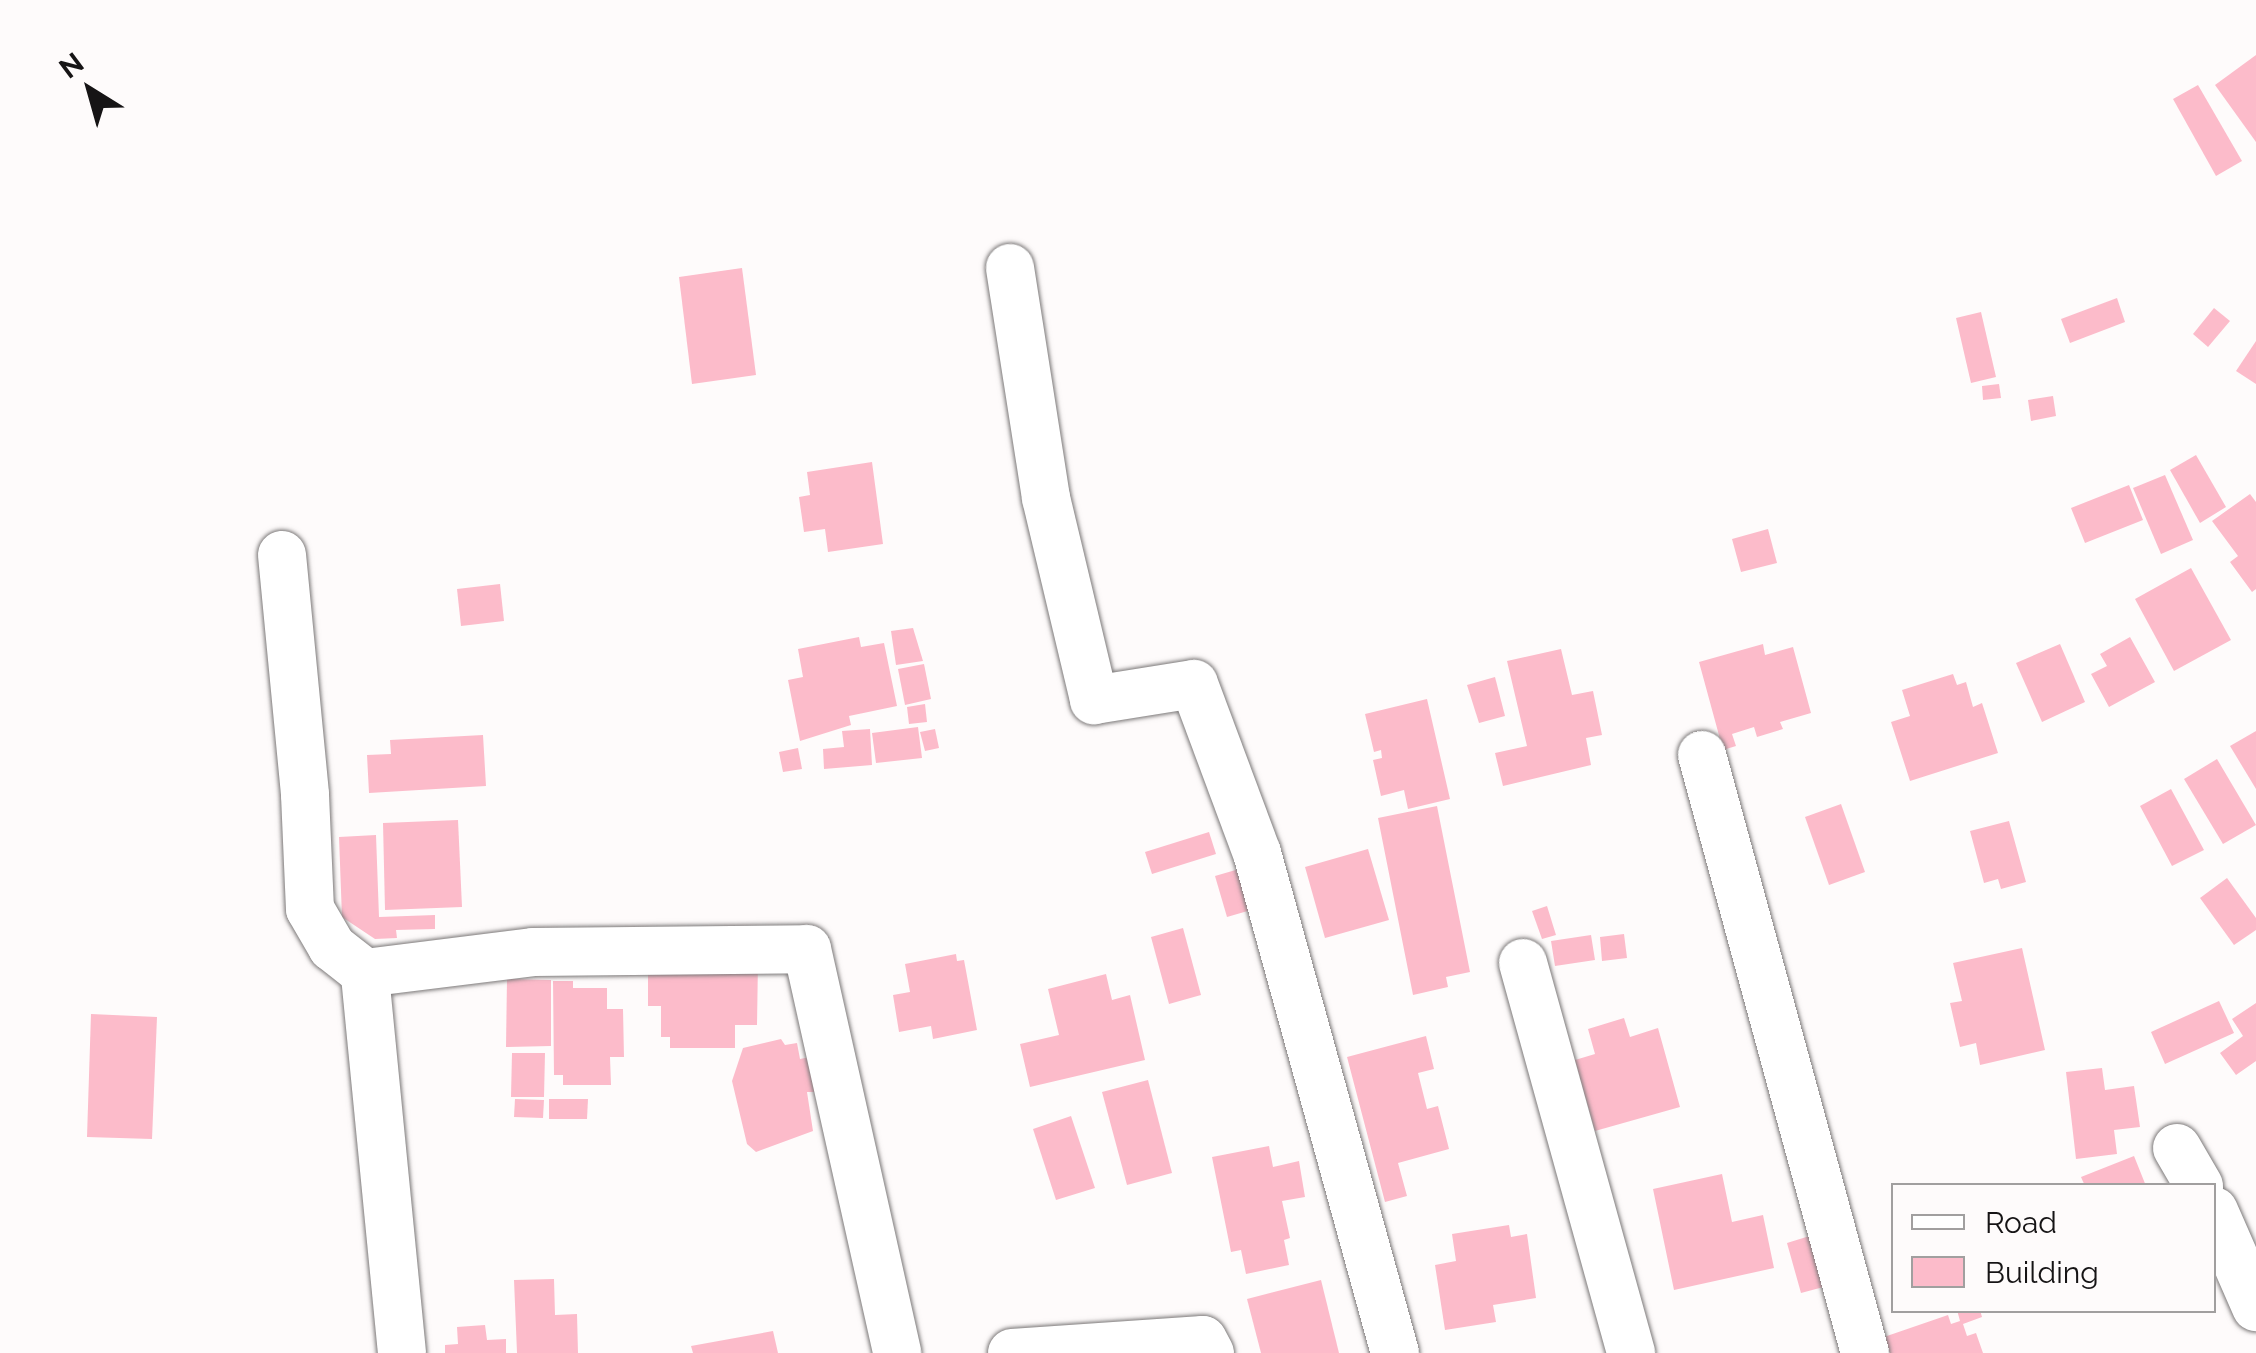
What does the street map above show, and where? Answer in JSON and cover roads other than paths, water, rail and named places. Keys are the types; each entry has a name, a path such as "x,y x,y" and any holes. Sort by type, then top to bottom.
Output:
{"street":[{"path":"1010,268 1046,498 1094,700 1194,684 1257,853 1395,1353"},
{"path":"282,555 306,794 310,909 332,946 365,973 402,1353"},
{"path":"1702,755 1865,1353"},
{"path":"365,973 533,952 807,948 897,1353"},
{"path":"1523,963 1631,1353"},
{"path":"2216,1216 2256,1307"},
{"path":"1012,1353 1204,1340 1210,1353"}]}
